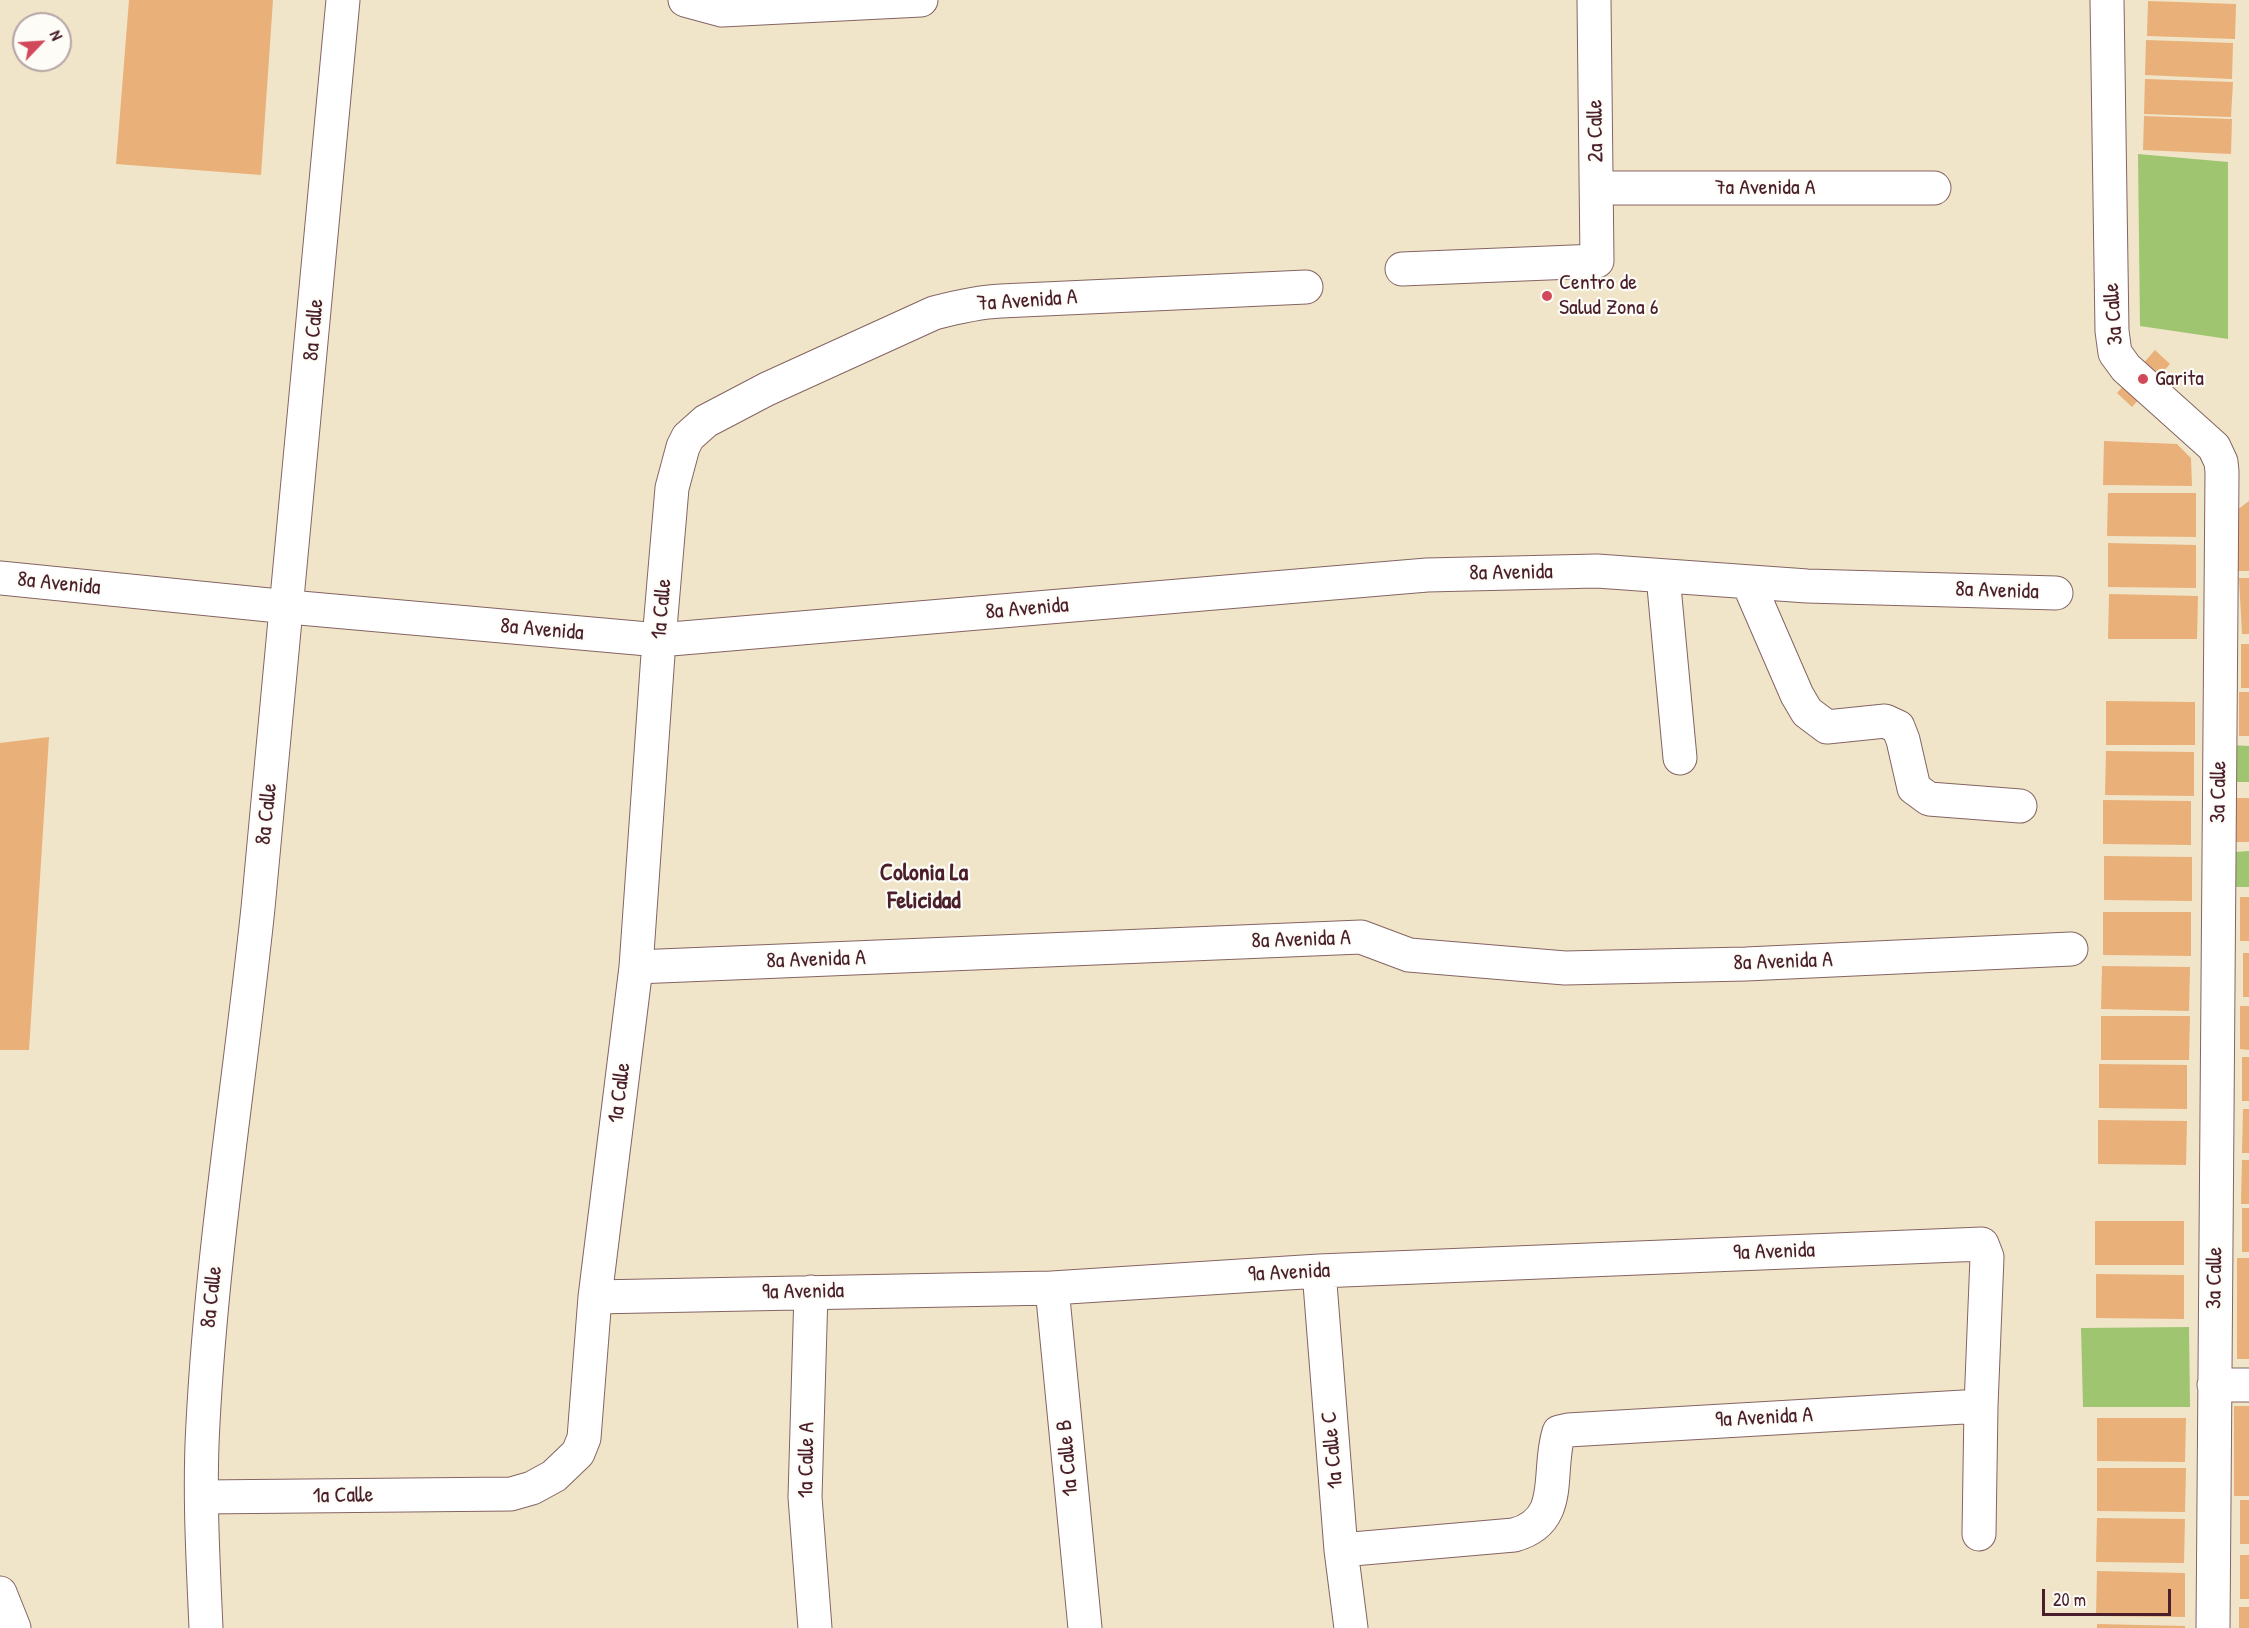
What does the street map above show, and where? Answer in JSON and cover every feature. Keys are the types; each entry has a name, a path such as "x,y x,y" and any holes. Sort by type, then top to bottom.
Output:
{"street":[{"name":"8a Calle","path":"206,1628 201,1497 202,1427 209,1318 252,961 289,608 343,0"},
{"path":"685,0 722,10 921,0"},
{"name":"2a Calle","path":"1402,269 1597,261 1594,0"},
{"name":"3a Calle","path":"2107,0 2111,320 2115,353 2126,368 2214,447 2221,462 2236,473 2214,1385 2213,1628"},
{"name":"7a Avenida A","path":"1597,188 1934,188"},
{"name":"7a Avenida A","path":"767,389 934,313 973,303 1305,287"},
{"name":"1a Calle","path":"201,1497 511,1494 544,1483 564,1468 578,1453 584,1438 595,1296 636,967 672,488 688,437 706,421 767,389"},
{"name":"8a Avenida","path":"0,578 289,608 659,640 1427,575 1597,571 1807,586 2056,593"},
{"path":"1663,576 1680,758"},
{"path":"1748,582 1797,695 1808,712 1827,727 1885,721 1898,727 1914,788 1929,799 2020,806"},
{"name":"8a Avenida A","path":"636,967 1361,937 1409,955 1564,968 1746,964 2071,949"},
{"name":"9a Avenida","path":"595,1296 1052,1288 1319,1271 1982,1244 1987,1257 1981,1406"},
{"name":"1a Calle C","path":"1319,1271 1341,1550 1351,1628"},
{"name":"1a Calle B","path":"1052,1288 1085,1628"},
{"name":"1a Calle A","path":"811,1292 805,1497 815,1628"},
{"path":"2214,1385 2249,1385"},
{"path":"1979,1534 1981,1406"},
{"name":"9a Avenida A","path":"1341,1550 1522,1533 1540,1521 1549,1503 1559,1432 1981,1406"},
{"path":"0,1593 14,1628"}],"green space":[{"path":"2138,154 2228,162 2228,339 2140,326"},
{"path":"2232,745 2249,746 2249,782 2231,782"},
{"path":"2249,851 2249,887 2236,887 2235,852"},
{"path":"2189,1327 2190,1407 2083,1407 2081,1328"}],"building":[{"path":"129,0 273,0 261,175 116,164"},
{"path":"2148,1 2236,4 2235,39 2147,36"},
{"path":"2146,40 2233,43 2232,79 2145,75"},
{"path":"2145,79 2233,82 2231,117 2144,114"},
{"path":"2144,116 2232,119 2231,154 2143,150"},
{"name":"Garita","path":"2155,350 2170,364 2132,407 2117,393"},
{"path":"2104,441 2177,444 2191,458 2192,486 2103,485"},
{"path":"2108,493 2196,493 2196,537 2107,536"},
{"path":"2249,501 2249,571 2234,571 2237,510"},
{"path":"2108,543 2196,545 2196,588 2108,587"},
{"path":"2239,578 2249,578 2249,634 2242,634"},
{"path":"2109,594 2198,596 2197,639 2108,639"},
{"path":"2241,644 2249,644 2249,688 2241,688"},
{"path":"2239,692 2249,692 2249,736 2239,736"},
{"path":"2106,701 2195,702 2195,745 2106,745"},
{"path":"49,737 29,1050 0,1050 0,743"},
{"path":"2106,751 2194,752 2194,796 2105,795"},
{"path":"2236,798 2249,798 2249,842 2236,842"},
{"path":"2103,800 2191,801 2191,845 2103,844"},
{"path":"2104,856 2192,857 2192,901 2104,900"},
{"path":"2240,897 2249,897 2249,941 2240,941"},
{"path":"2103,912 2191,912 2191,956 2103,955"},
{"path":"2243,953 2249,953 2249,997 2243,997"},
{"path":"2102,966 2190,967 2189,1011 2101,1009"},
{"path":"2240,1006 2249,1006 2249,1050 2240,1049"},
{"path":"2101,1016 2190,1016 2189,1060 2101,1060"},
{"path":"2242,1057 2249,1057 2249,1101 2242,1101"},
{"path":"2099,1064 2187,1065 2187,1109 2099,1108"},
{"path":"2243,1109 2249,1109 2249,1153 2242,1153"},
{"path":"2098,1120 2187,1121 2186,1165 2098,1164"},
{"path":"2242,1160 2249,1160 2249,1204 2241,1204"},
{"path":"2242,1208 2249,1208 2249,1252 2242,1252"},
{"path":"2095,1221 2184,1221 2184,1265 2095,1265"},
{"path":"2237,1258 2249,1258 2249,1359 2237,1359"},
{"path":"2096,1274 2184,1275 2184,1319 2096,1318"},
{"path":"2234,1406 2249,1406 2249,1496 2234,1496"},
{"path":"2097,1418 2186,1418 2185,1462 2097,1461"},
{"path":"2097,1468 2186,1468 2185,1512 2097,1511"},
{"path":"2240,1500 2249,1500 2249,1544 2240,1544"},
{"path":"2097,1518 2185,1519 2184,1563 2096,1562"},
{"path":"2240,1555 2249,1555 2249,1599 2240,1599"},
{"path":"2097,1571 2185,1573 2185,1617 2096,1616"},
{"path":"2239,1607 2249,1607 2249,1628 2239,1628"},
{"path":"2097,1624 2185,1626 2185,1628 2097,1628"}],"place":[{"name":"Centro de Salud Zona 6","path":"1547,296"},
{"name":"Garita","path":"2143,379"}],"district":[{"name":"Colonia La Felicidad","path":"924,888"}]}
